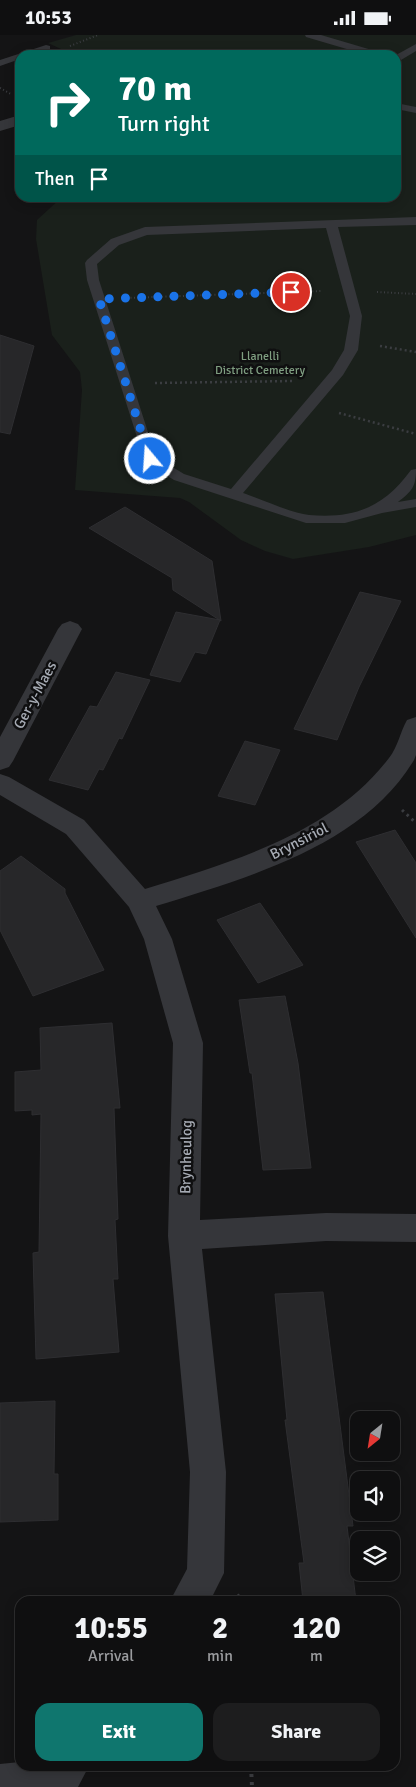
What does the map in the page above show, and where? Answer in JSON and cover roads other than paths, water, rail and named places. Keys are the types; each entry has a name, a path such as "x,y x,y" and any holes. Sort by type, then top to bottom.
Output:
{"street":[{"path":"0,126 15,121"},
{"name":"Ger-y-Maes","path":"0,761 70,629"},
{"name":"Brynsiriol","path":"140,901 248,866 325,830 375,792 400,762 416,726"},
{"name":"Brynheulog","path":"0,783 75,827 140,901 158,939 188,1043 184,1236 208,1471 205,1573 192,1596"},
{"path":"184,1236 326,1227 416,1228"},
{"path":"0,1784 60,1778 65,1771"}],"lane":[{"path":"310,35 361,50"},
{"path":"401,57 416,47"},
{"path":"40,50 46,48"},
{"path":"0,63 15,58"},
{"path":"401,107 416,110"},
{"path":"416,221 145,231 115,243 91,263 93,280 150,459 179,477 306,519 345,519 380,509 416,503"},
{"path":"234,495 332,380 351,350 356,316 331,224"},
{"path":"380,509 403,491 416,473"}],"park label":[{"name":"Llanelli District Cemetery","path":"260,363"}]}
